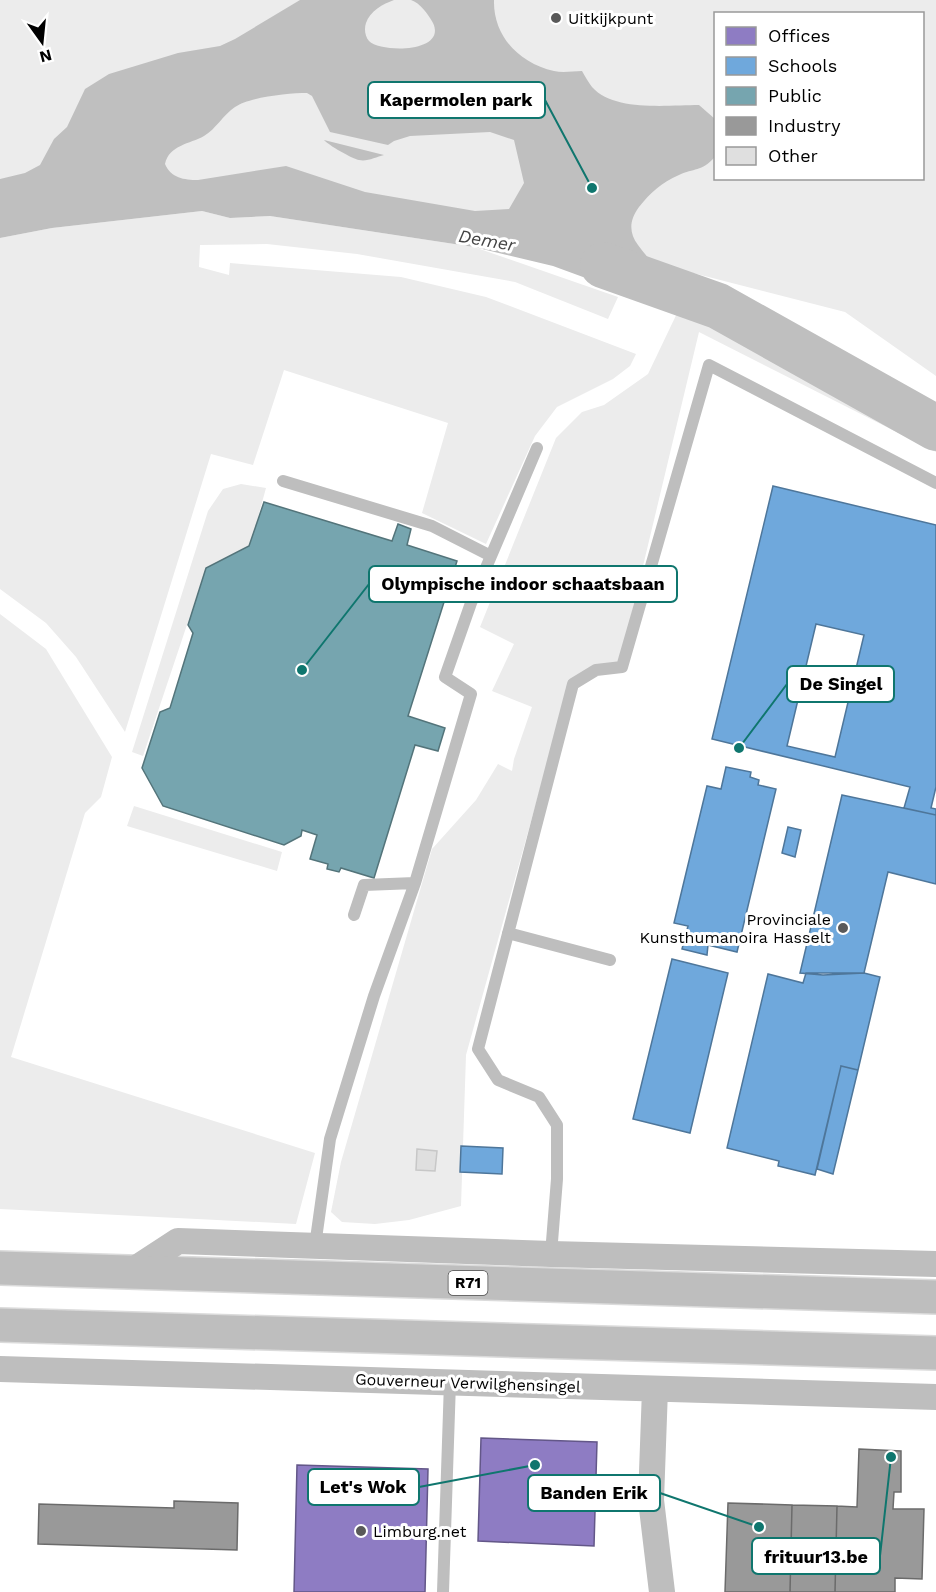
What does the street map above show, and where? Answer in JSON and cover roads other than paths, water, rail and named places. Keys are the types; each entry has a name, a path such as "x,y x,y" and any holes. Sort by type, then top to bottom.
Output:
{"highway":[{"name":"R71","path":"0,1268 936,1297"},
{"path":"0,1325 936,1353"}],"street":[{"path":"129,1273 178,1241 936,1264"},
{"name":"Gouverneur Verwilghensingel","path":"0,1370 936,1397"},
{"path":"655,1389 651,1500 662,1592"}],"lane":[{"path":"551,1254 557,1179 557,1125 539,1097 498,1080 478,1049 573,684 596,670 622,667 709,365 936,483"},
{"path":"315,1246 330,1139 374,996 415,883 471,694 445,677 471,603 537,448"},
{"path":"283,481 432,526 491,556"},
{"path":"354,915 364,885 415,883"},
{"path":"508,933 610,960"},
{"path":"443,1592 450,1382"}],"water":[{"path":"300,0 394,0 381,6 371,15 365,25 366,35 369,41 376,45 411,48 431,40 435,33 433,23 426,13 411,0 494,0 498,25 503,36 519,55 530,62 554,71 582,71 592,87 602,95 627,104 699,105 714,118 714,158 701,167 679,175 657,188 639,207 631,226 635,240 654,264 677,276 643,299 553,266 474,247 270,216 230,218 202,211 52,228 0,238 0,179 25,173 40,165 54,139 67,127 85,89 109,74 178,53 220,46","holes":["307,93 312,96 330,132 388,145 410,136 490,132 514,140 524,183 509,209 475,211 365,192 286,166 198,180 178,177 165,164 175,149 208,133 235,107 259,98"]},
{"path":"324,140 384,155 359,160 341,152"}],"waterway":[{"name":"Demer","path":"603,265 718,306 936,428"}],"place":[{"name":"Uitkijkpunt","path":"556,18"},
{"name":"Kapermolen park","path":"592,188"},
{"name":"Olympische indoor schaatsbaan","path":"302,670"},
{"name":"De Singel","path":"739,748"},
{"name":"Provinciale Kunsthumanoira Hasselt","path":"843,928"},
{"name":"frituur13.be","path":"891,1457"},
{"name":"Let's Wok","path":"535,1465"},
{"name":"Banden Erik","path":"759,1527"},
{"name":"Limburg.net","path":"361,1531"}]}
